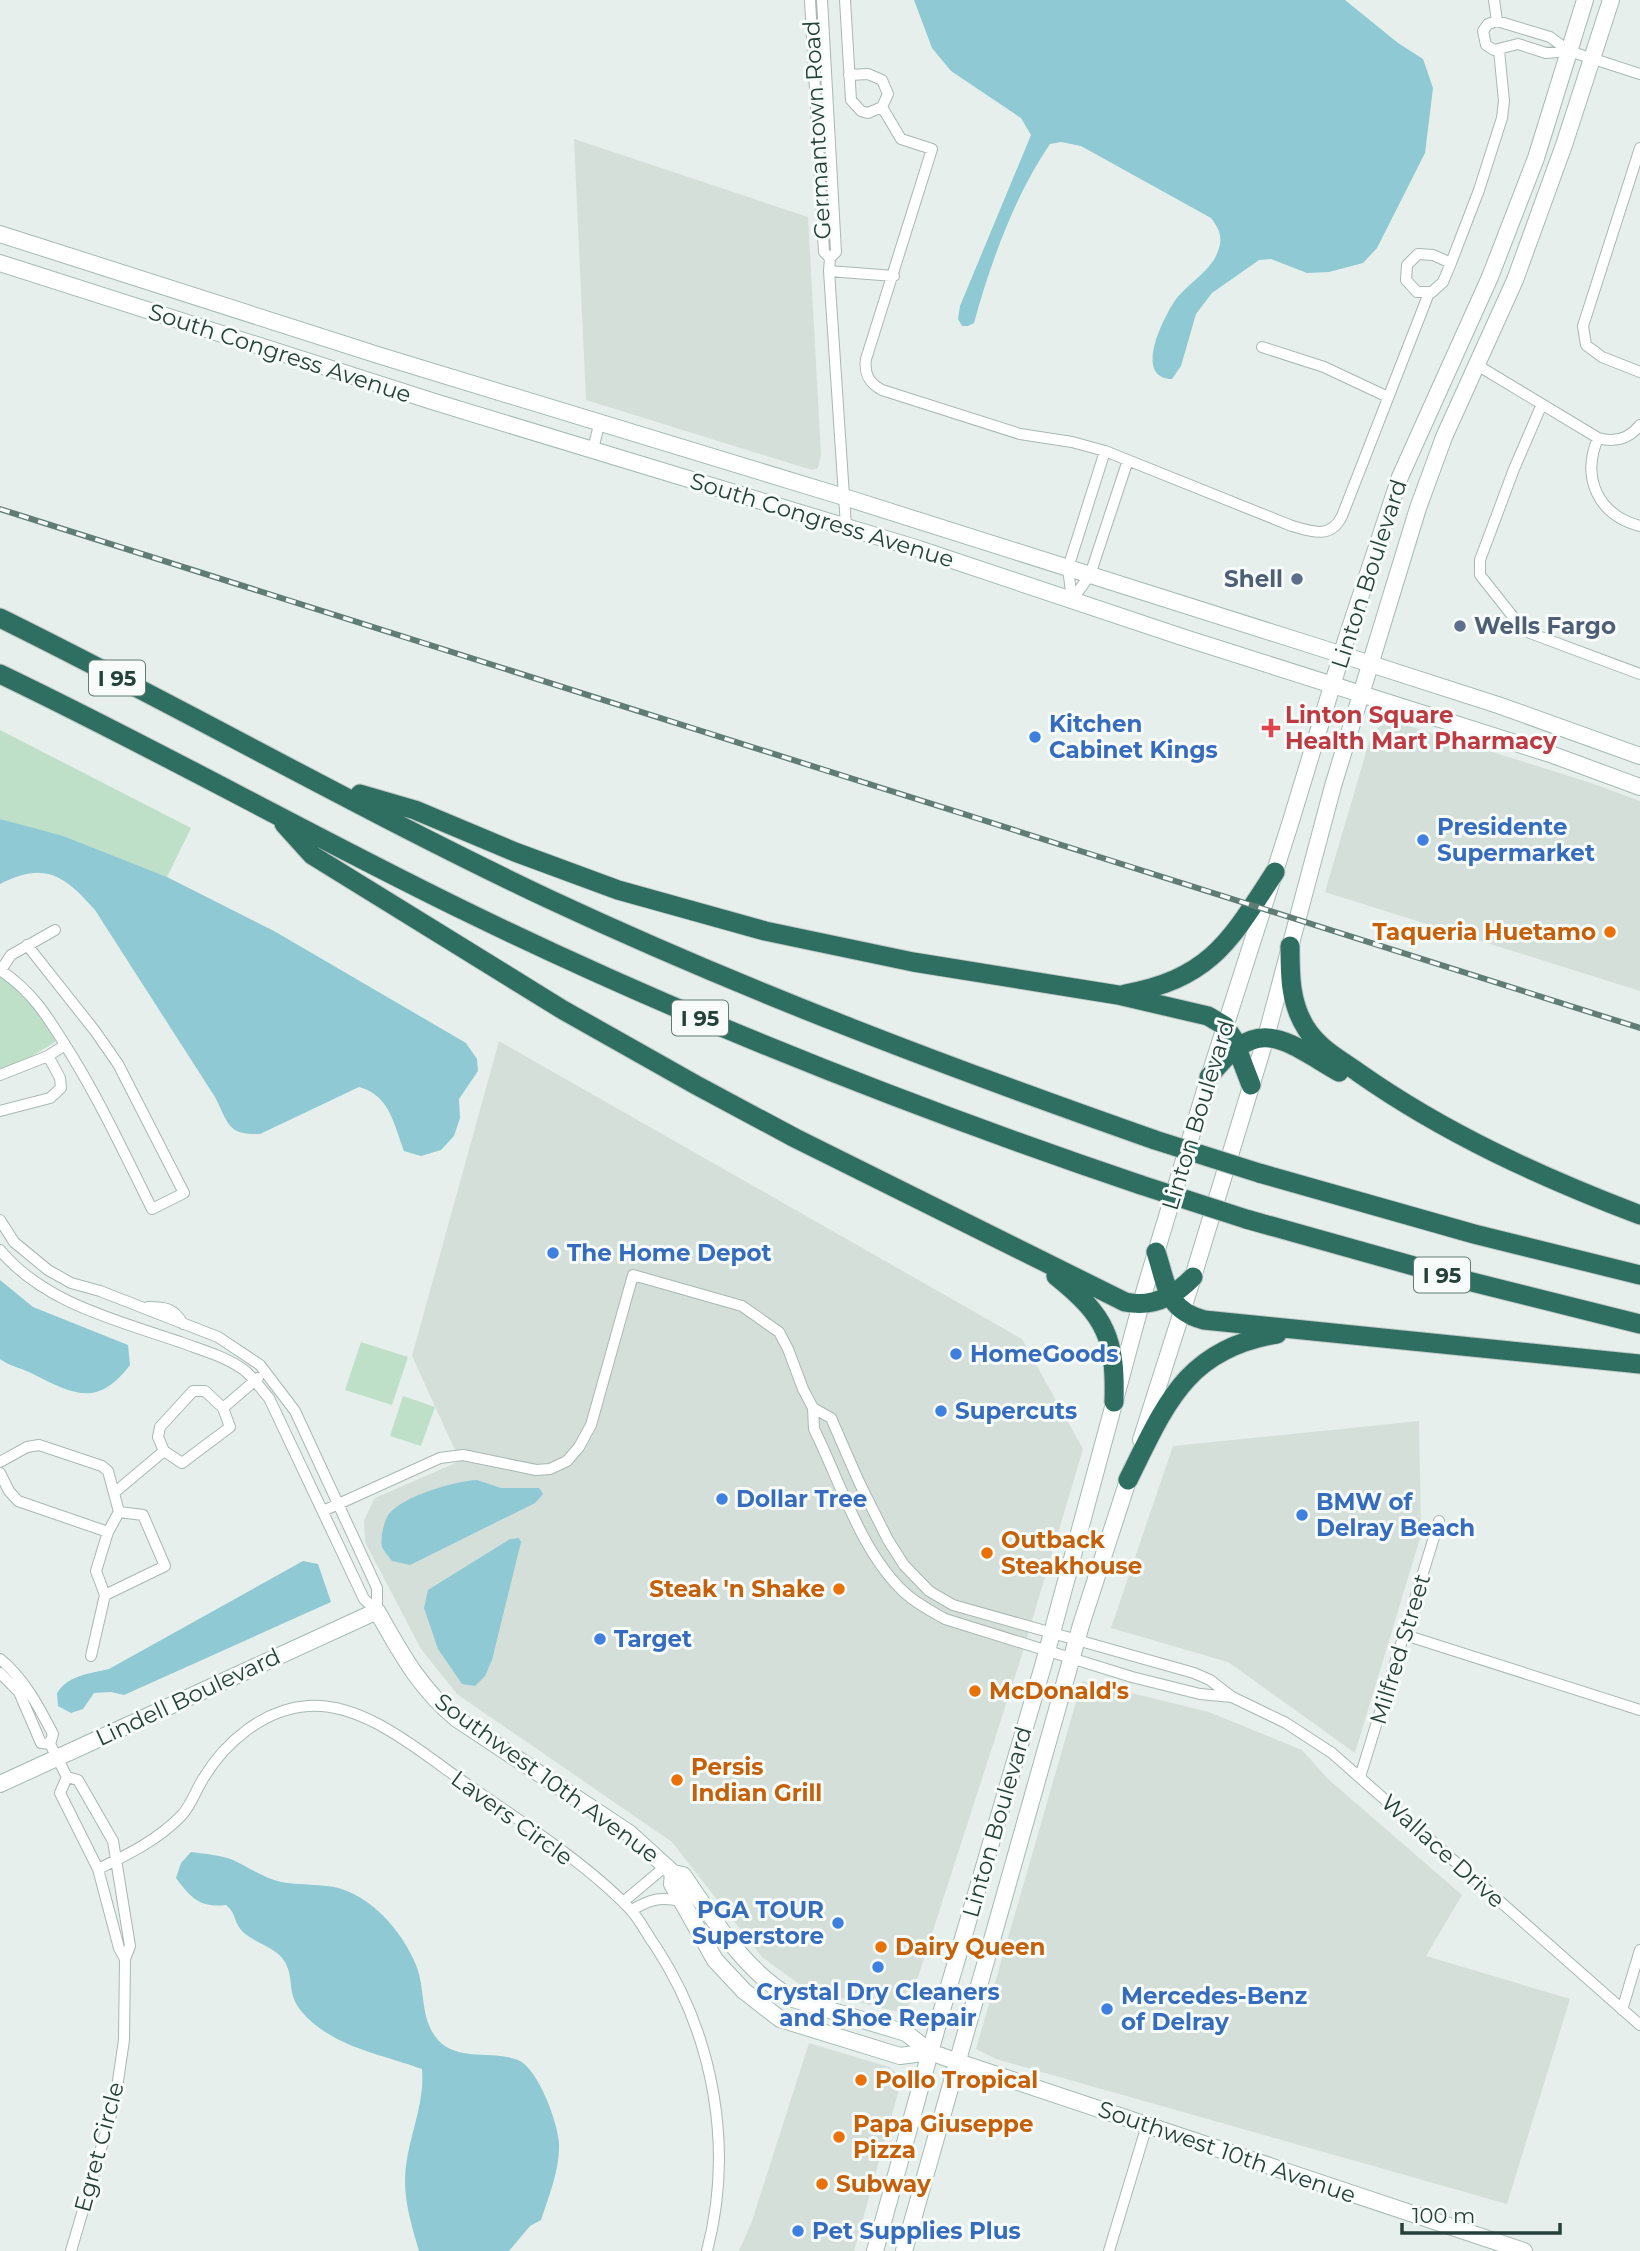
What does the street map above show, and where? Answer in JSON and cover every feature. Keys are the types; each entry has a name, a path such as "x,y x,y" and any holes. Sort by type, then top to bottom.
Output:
{"highway":[{"name":"I 95","path":"0,618 543,896 733,981 947,1066 1155,1140 1259,1173 1474,1234 1640,1275"},
{"name":"I 95","path":"0,674 466,911 670,1005 891,1096 1141,1185 1246,1219 1474,1283 1640,1324"},
{"path":"317,782 415,810 548,865 691,912 852,950 1118,995 1208,1016 1225,1026 1237,1045 1251,1085"},
{"path":"274,813 312,855 595,1029 762,1121 1125,1302 1176,1303"},
{"path":"1118,995 1163,986 1201,967 1234,934 1275,872"},
{"path":"1290,946 1292,993 1306,1029 1327,1050 1394,1098"},
{"path":"1209,1077 1237,1045 1266,1037 1284,1040 1341,1073 1538,1174 1640,1215"},
{"path":"1156,1252 1176,1303 1193,1317 1212,1322 1640,1364"},
{"path":"1028,1254 1078,1295 1104,1327 1114,1356 1114,1402"},
{"path":"1176,1303 1193,1277"},
{"path":"1128,1480 1168,1402 1188,1377 1215,1356 1234,1346 1299,1331"}],"main road":[{"name":"Linton Boulevard","path":"875,2251 1047,1650 1156,1252 1341,655 1400,477 1490,277 1536,158 1585,0"},
{"name":"Linton Boulevard","path":"1193,1277 1266,1037 1361,693 1430,472 1528,245 1611,0"},
{"name":"South Congress Avenue","path":"0,234 599,425 844,497 1370,664 1498,705 1640,756"},
{"name":"South Congress Avenue","path":"0,263 401,392 846,526 1196,642 1553,755 1640,787"},
{"path":"1470,323 1470,356 1477,365"},
{"name":"Linton Boulevard","path":"904,2251 1077,1640 1128,1480 1176,1303"},
{"name":"Lindell Boulevard","path":"0,1784 53,1752 377,1611"},
{"name":"Southwest 10th Avenue","path":"377,1611 414,1675 439,1704 457,1719 629,1833 670,1869 683,1875 745,1960 776,1990 793,2000 906,2033 930,2052 958,2062 1524,2251"},
{"name":"Southwest 10th Avenue","path":"670,1869 672,1884 680,1901 715,1959 744,1991 780,2019 900,2056 930,2052"}],"street":[{"name":"Germantown Road","path":"810,0 818,177 824,252 830,258 846,526"},
{"path":"845,0 849,75 851,100 861,111 876,111 882,107 888,94 882,80 868,74 849,75"},
{"path":"1494,0 1497,20"},
{"name":"Germantown Road","path":"821,4 836,252 830,258"},
{"path":"1569,51 1550,37 1497,20 1488,24 1483,36 1486,45 1499,50 1518,44 1546,52 1569,51 1640,74"},
{"path":"1451,263 1426,253 1411,258 1407,265 1406,280 1417,292 1429,293 1439,288 1451,263 1479,190 1504,109 1499,50"},
{"path":"882,107 901,139 932,149 866,359 866,374 875,387 1020,433 1072,442 1105,452 1292,526 1311,532 1326,532 1339,523 1429,293"},
{"path":"1640,148 1583,326 1586,345 1602,356 1640,372"},
{"path":"818,177 825,176 827,179 829,215 834,224"},
{"path":"830,271 894,276"},
{"path":"1262,347 1324,367 1388,397"},
{"path":"1477,365 1598,438 1621,439 1629,436 1640,425"},
{"path":"1542,404 1480,560 1480,575 1518,623 1530,633 1640,674"},
{"path":"593,449 599,425"},
{"path":"1598,438 1591,466 1598,496 1613,514 1640,526"},
{"path":"1072,600 1068,568 1105,452"},
{"path":"1072,600 1090,575 1128,460"},
{"path":"27,945 118,1064 184,1193 152,1209 98,1100 43,1008 0,970 11,955 27,945 55,930"},
{"path":"0,1075 48,1056 65,1045"},
{"path":"0,1111 50,1098 61,1088 60,1078 48,1056"},
{"path":"0,1220 14,1241 48,1270 71,1283 139,1307 161,1307 177,1313 183,1324 218,1337 243,1352 264,1371 295,1410 377,1588 377,1611"},
{"path":"0,1250 38,1285 64,1300 216,1355 245,1370 269,1398 364,1599 377,1611"},
{"path":"323,1511 440,1458 463,1455 536,1470 550,1469 567,1461 579,1447 591,1425 633,1275 742,1306 761,1318 779,1332 813,1408"},
{"path":"176,1341 183,1324"},
{"path":"223,1408 264,1371"},
{"path":"193,1391 205,1391 223,1408 230,1427 181,1464 164,1451 158,1437 160,1427 193,1391"},
{"name":"Wallace Drive","path":"813,1408 831,1418 888,1540 904,1565 929,1591 953,1605 1194,1673 1210,1680 1232,1697 1286,1723 1332,1753 1640,2025"},
{"name":"Wallace Drive","path":"813,1408 814,1429 868,1542 891,1580 918,1605 945,1619 1132,1677 1187,1691 1232,1697"},
{"path":"0,1462 27,1447 39,1446 102,1466 108,1471 119,1512 108,1532 96,1571 105,1595 91,1656"},
{"path":"114,1493 164,1451"},
{"path":"0,1473 9,1491 18,1501 108,1532"},
{"path":"105,1595 165,1566 143,1516 119,1512"},
{"name":"Milfred Street","path":"1360,1777 1439,1521"},
{"path":"1405,1635 1640,1710"},
{"path":"0,1659 14,1670 45,1718 53,1734 53,1752"},
{"path":"0,1672 19,1692 41,1743 53,1752"},
{"name":"Lavers Circle","path":"98,1869 139,1849 169,1828 185,1812 219,1755 252,1726 287,1710 306,1706 330,1706 353,1712 374,1722 560,1851 623,1902 632,1910 661,1955 690,2011 714,2093 719,2176 708,2251"},
{"name":"Egret Circle","path":"53,1752 67,1777 78,1780 113,1841 130,1945 125,1959 124,2040 115,2101 71,2251"},
{"name":"Egret Circle","path":"67,1777 60,1793 98,1869 119,1948 125,1959"},
{"path":"623,1902 670,1869"},
{"path":"632,1910 649,1900 665,1898 680,1901"},
{"path":"1622,2010 1640,1950"},
{"path":"1109,2251 1147,2125"}],"shaded area":[{"path":"574,139 808,217 821,455 818,468 812,470 586,400"},
{"path":"1390,720 1640,801 1640,991 1325,892 1372,732"},
{"path":"499,1041 1022,1339 1083,1449 1020,1661 906,2014 806,1989 762,1957 672,1842 457,1694 421,1649 365,1542 364,1520 375,1498 460,1461 412,1356"},
{"path":"1419,1421 1421,1535 1355,1753 1228,1662 1111,1628 1173,1446"},
{"path":"1082,1681 1209,1712 1302,1750 1328,1779 1462,1895 1426,1956 1570,1999 1507,2204 996,2059 976,2049"},
{"path":"809,2043 889,2067 899,2076 900,2086 854,2251 739,2251 752,2221"}],"green space":[{"path":"0,730 191,828 167,877 63,837 0,819"},
{"path":"0,975 22,991 54,1036 55,1042 24,1061 0,1069"},
{"path":"361,1342 408,1357 392,1405 345,1390"},
{"path":"403,1396 435,1407 421,1446 390,1436"}],"water":[{"path":"914,0 1345,0 1398,43 1423,59 1433,88 1425,153 1377,248 1363,263 1329,272 1307,273 1271,259 1259,260 1212,293 1196,314 1181,366 1172,379 1160,376 1154,369 1154,347 1174,302 1216,256 1220,240 1218,228 1211,218 1081,146 1061,142 1050,144 1026,185 1005,230 974,323 962,326 958,319 960,306 1031,135 1021,118 951,71 932,48"},
{"path":"0,819 63,836 167,877 274,931 466,1043 477,1059 478,1071 459,1099 460,1118 454,1136 441,1150 421,1156 404,1151 394,1121 384,1104 378,1097 359,1087 260,1134 235,1130 95,910 84,898 63,880 42,873 29,873 0,884"},
{"path":"0,1280 33,1307 128,1345 130,1365 107,1387 86,1393 62,1388 0,1359"},
{"path":"477,1480 501,1488 539,1488 543,1494 535,1503 410,1565 392,1561 382,1547 382,1539 387,1517 396,1507 430,1491"},
{"path":"519,1538 521,1542 492,1660 485,1676 475,1686 462,1684 438,1649 424,1608 428,1590 510,1539"},
{"path":"303,1561 318,1564 331,1602 124,1695 111,1692 94,1693 83,1709 71,1713 58,1706 57,1693 67,1682 109,1669"},
{"path":"191,1852 228,1858 281,1882 334,1887 348,1891 373,1906 394,1927 410,1952 419,1974 425,2013 438,2040 455,2051 518,2060 533,2074 546,2097 555,2123 559,2143 558,2163 541,2220 530,2226 509,2251 419,2251 408,2209 405,2177 421,2094 422,2069 358,2048 314,2024 294,1999 290,1975 281,1957 243,1932 226,1905 209,1905 197,1900 176,1878 181,1863"}],"railway":[{"path":"0,509 1640,1028"}],"place":[{"name":"Shell","path":"1297,579"},
{"name":"Wells Fargo","path":"1460,626"},
{"name":"Linton Square Health Mart Pharmacy","path":"1271,728"},
{"name":"Kitchen Cabinet Kings","path":"1035,737"},
{"name":"Presidente Supermarket","path":"1423,840"},
{"name":"Taqueria Huetamo","path":"1610,932"},
{"name":"The Home Depot","path":"553,1253"},
{"name":"HomeGoods","path":"956,1354"},
{"name":"Supercuts","path":"941,1411"},
{"name":"Dollar Tree","path":"722,1499"},
{"name":"BMW of Delray Beach","path":"1302,1515"},
{"name":"Outback Steakhouse","path":"987,1553"},
{"name":"Steak 'n Shake","path":"839,1589"},
{"name":"Target","path":"600,1639"},
{"name":"McDonald's","path":"975,1691"},
{"name":"Persis Indian Grill","path":"677,1780"},
{"name":"PGA TOUR Superstore","path":"838,1923"},
{"name":"Dairy Queen","path":"881,1947"},
{"name":"Crystal Dry Cleaners and Shoe Repair","path":"878,1967"},
{"name":"Mercedes-Benz of Delray","path":"1107,2009"},
{"name":"Pollo Tropical","path":"861,2080"},
{"name":"Papa Giuseppe Pizza","path":"839,2137"},
{"name":"Subway","path":"822,2184"},
{"name":"Pet Supplies Plus","path":"798,2231"}]}
